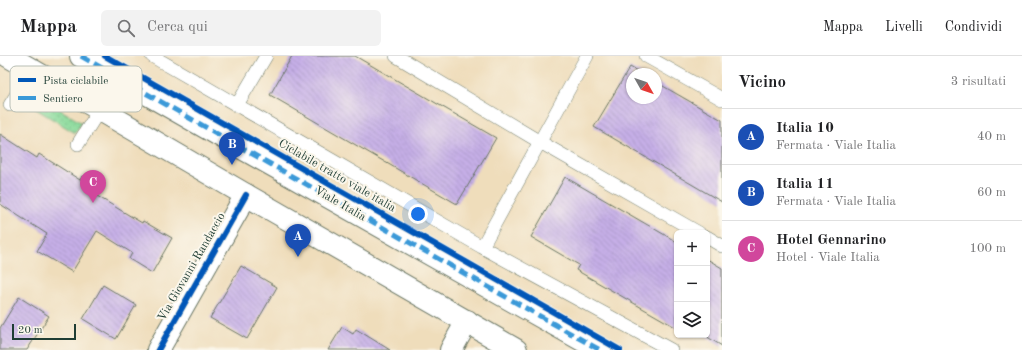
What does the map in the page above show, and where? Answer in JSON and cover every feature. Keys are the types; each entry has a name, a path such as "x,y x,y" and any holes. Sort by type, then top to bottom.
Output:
{"street":[{"path":"8,56 25,66"},
{"name":"Viale Italia","path":"81,56 98,66"},
{"name":"Viale Italia","path":"142,91 600,350"},
{"path":"105,112 516,350"},
{"name":"Via Giovanni Randaccio","path":"158,350 246,195"},
{"path":"451,350 467,321"}],"lane":[{"path":"152,56 482,247 671,350"},
{"path":"237,105 266,56"},
{"path":"396,56 540,142 694,230"},
{"path":"482,247 587,56"},
{"path":"646,56 722,99"},
{"path":"78,144 98,112"},
{"path":"710,240 722,246"}],"green space":[{"path":"41,112 64,112 82,123 75,133"}],"building":[{"path":"292,56 355,56 496,138 457,204 270,95"},
{"path":"626,74 626,104 662,104 662,85 722,120 722,202 594,127"},
{"path":"0,134 37,158 39,154 80,180 82,176 101,188 97,196 142,223 143,221 172,238 152,273 129,259 132,253 97,231 72,272 37,251 47,234 0,204"},
{"path":"565,177 674,240 674,326 576,270 579,265 531,237"},
{"path":"710,261 722,268 722,346 709,338"},
{"path":"241,266 277,287 247,339 210,318"},
{"path":"103,285 136,305 116,339 83,319"},
{"path":"19,297 49,316 27,350 0,350 0,328"},
{"path":"342,327 353,334 356,329 390,350 328,350"}],"marked path":[{"path":"81,56 98,66"},
{"path":"142,91 600,350"}],"cycle path":[{"name":"Ciclabile tratto viale italia","path":"105,56 123,66"},
{"name":"Ciclabile tratto viale italia","path":"142,77 620,350"},
{"path":"158,350 246,195"}],"place":[{"name":"Italia 11","path":"232,165"},
{"name":"Hotel Gennarino","path":"93,203"},
{"name":"Italia 10","path":"298,257"}]}
